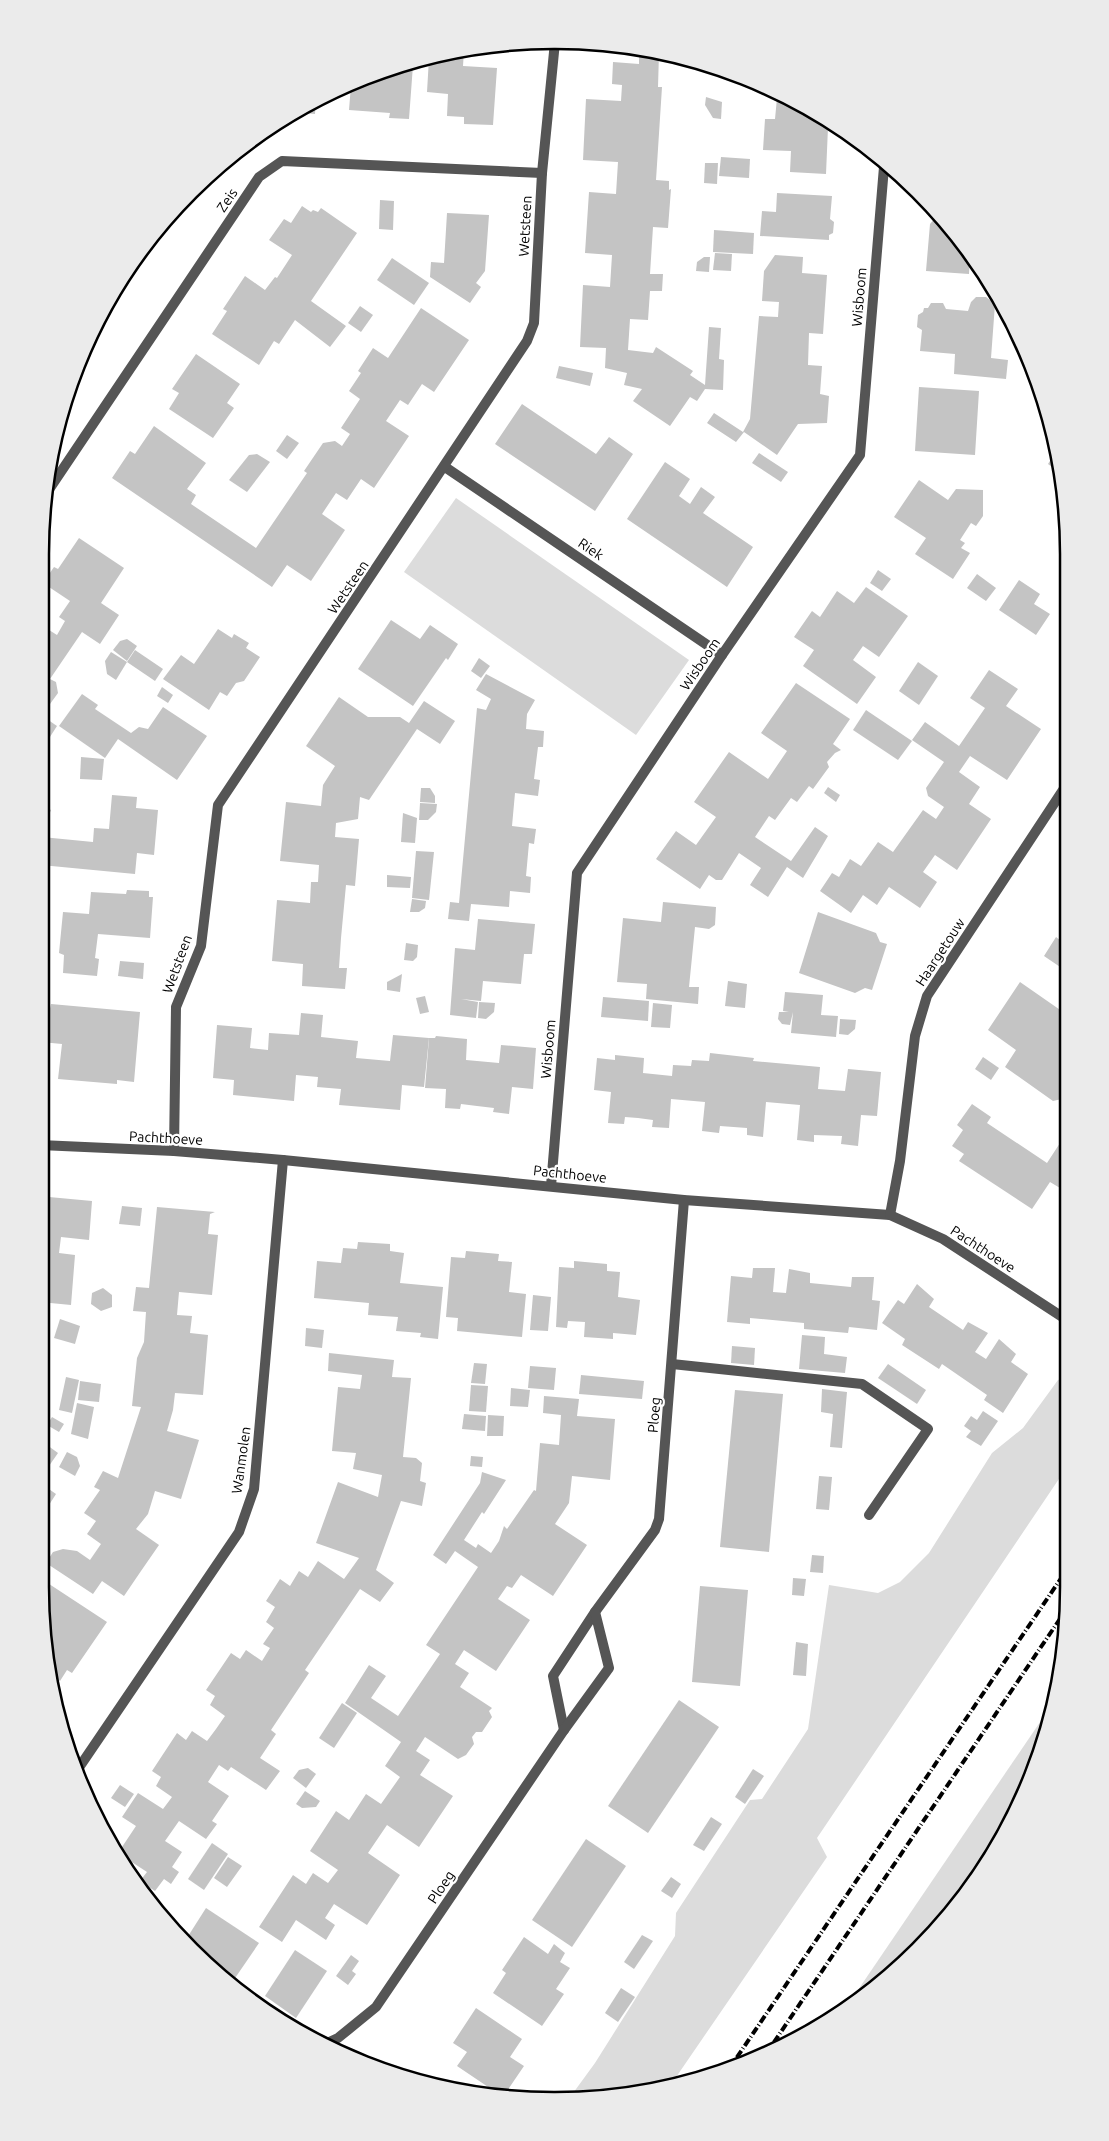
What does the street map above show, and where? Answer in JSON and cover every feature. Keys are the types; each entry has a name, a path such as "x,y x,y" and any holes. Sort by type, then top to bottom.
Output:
{"street":[{"name":"Wetsteen","path":"174,1152 176,1007 201,946 218,805 445,467 527,341 534,322 542,173 554,49"},
{"name":"Zeis","path":"56,471 259,177 282,161 542,173"},
{"name":"Wisboom","path":"551,1186 577,873 722,655 860,455 884,171"},
{"name":"Riek","path":"445,467 722,655"},
{"name":"Haargetouw","path":"890,1215 900,1160 915,1036 927,996 1060,797"},
{"name":"Pachthoeve","path":"49,1145 283,1160 684,1200 890,1215 943,1239 1060,1315"},
{"name":"Wanmolen","path":"82,1767 238,1532 254,1489 283,1160"},
{"name":"Ploeg","path":"564,1730 553,1676 595,1612 655,1530 659,1518 684,1200"},
{"path":"672,1364 862,1384 928,1429 869,1515"},
{"name":"Ploeg","path":"332,2041 376,2006 564,1730 609,1668 595,1612"}],"shaded area":[{"path":"456,498 689,660 636,735 404,572"},
{"path":"1060,1379 1060,1477 817,1838 827,1857 676,2077 621,2088 574,2091 595,2063 675,1936 676,1913 750,1800 762,1799 808,1729 829,1585 878,1593 900,1582 929,1553 992,1453 1023,1428"},
{"path":"1043,1718 1022,1780 1008,1810 975,1867 935,1920 888,1967 857,1992"}],"building":[{"path":"639,56 659,59 658,87 662,87 656,180 669,181 669,190 671,189 668,228 653,227 650,274 663,274 662,291 650,291 648,320 630,319 628,350 653,353 656,347 693,371 690,375 705,385 709,327 721,328 719,359 724,360 723,390 705,389 697,401 690,397 670,426 633,401 642,389 624,385 627,373 605,368 606,348 580,347 583,285 610,287 612,255 585,253 589,192 616,194 618,162 583,160 586,99 621,101 622,85 612,84 613,62 639,64"},
{"path":"464,57 463,66 497,68 493,125 464,124 464,117 447,116 448,94 427,92 429,65"},
{"path":"413,70 409,119 389,118 390,113 349,110 350,92"},
{"path":"706,97 722,102 721,119 713,118 705,105"},
{"path":"777,100 828,130 826,174 790,172 791,151 763,150 765,119 775,119"},
{"path":"721,157 750,159 749,178 719,176"},
{"path":"705,163 718,163 717,184 704,183"},
{"path":"777,193 832,196 830,219 834,222 833,233 829,235 829,240 760,236 762,211 776,212"},
{"path":"380,200 394,201 393,230 379,229"},
{"path":"302,206 311,212 313,210 318,212 321,208 357,233 311,301 346,326 330,347 295,320 279,344 274,341 259,365 212,334 227,311 223,309 245,276 265,290 275,277 277,278 292,255 269,240 284,219 291,223"},
{"path":"447,213 489,215 485,271 476,283 481,287 470,303 430,277 431,262 444,263"},
{"path":"934,220 956,247 969,266 969,274 926,271 930,224"},
{"path":"714,230 754,233 753,254 713,252"},
{"path":"715,253 732,254 731,271 713,270"},
{"path":"775,255 803,257 802,273 827,275 823,334 809,333 808,365 822,366 820,394 829,396 827,423 798,424 777,455 744,432 736,442 707,423 714,413 743,432 750,419 759,316 778,317 779,302 762,301 764,271"},
{"path":"704,257 710,257 709,272 696,271 697,262"},
{"path":"392,258 429,283 414,305 377,280"},
{"path":"976,297 986,297 995,307 991,358 1008,360 1006,379 954,374 955,354 920,351 922,330 917,327 918,315 923,312 924,308 928,308 931,303 943,303 946,309 968,311 971,302"},
{"path":"360,306 373,315 361,332 348,323"},
{"path":"421,308 469,340 434,392 422,384 408,405 400,400 386,421 409,436 374,488 361,479 347,500 336,493 322,514 345,530 311,581 287,565 272,587 112,478 130,451 135,454 154,426 206,463 187,489 196,495 191,504 256,548 307,473 304,471 323,443 335,441 342,446 350,434 341,428 360,399 349,391 361,373 358,371 373,348 388,358"},
{"path":"196,354 240,384 227,403 234,408 213,438 169,409 179,393 172,389"},
{"path":"559,366 593,373 590,386 556,378"},
{"path":"919,387 979,391 975,455 915,451"},
{"path":"522,404 596,454 609,437 633,454 595,511 495,444"},
{"path":"287,435 299,443 287,459 276,451"},
{"path":"759,453 788,472 781,482 752,463"},
{"path":"257,454 270,462 247,492 229,480 249,455"},
{"path":"1051,459 1053,467 1048,464"},
{"path":"665,462 690,479 679,496 690,504 701,487 715,497 703,513 753,547 727,587 627,519"},
{"path":"919,480 948,500 956,489 983,490 983,516 976,526 971,523 960,540 965,543 961,548 970,553 953,579 915,554 926,538 894,517"},
{"path":"79,538 124,568 101,603 119,615 100,644 82,632 50,679 56,682 58,693 49,704 49,630 57,635 65,621 59,617 70,601 49,587 49,574 54,567 58,569"},
{"path":"878,570 891,579 882,591 870,583"},
{"path":"977,574 996,588 986,601 967,588"},
{"path":"1019,580 1040,594 1034,604 1050,614 1036,635 999,610"},
{"path":"866,587 908,616 879,657 863,646 853,660 876,677 857,704 803,666 814,650 794,637 812,611 820,617 837,591 854,603"},
{"path":"391,620 420,639 430,625 458,644 413,706 358,669"},
{"path":"218,629 232,638 234,634 249,643 246,648 260,657 244,681 236,683 227,696 220,692 209,710 163,679 181,655 194,664"},
{"path":"127,639 137,646 127,661 113,650 120,641"},
{"path":"135,650 163,669 155,681 127,662"},
{"path":"111,652 127,662 116,680 107,674 105,661"},
{"path":"479,658 490,666 481,678 471,671"},
{"path":"918,662 938,676 919,705 899,691"},
{"path":"989,670 1018,689 1006,706 1041,729 1007,780 970,756 959,772 980,787 969,804 991,819 957,870 935,855 923,872 937,882 920,908 889,887 877,905 863,895 851,913 820,891 832,873 839,877 850,859 861,866 878,842 893,852 923,810 936,819 944,807 928,796 926,788 944,762 912,740 925,722 959,746 985,708 970,698"},
{"path":"486,674 535,700 527,714 526,729 544,731 543,747 538,747 534,779 540,780 538,796 515,793 512,826 536,829 534,844 529,843 526,876 531,877 530,893 510,891 509,907 471,904 469,921 448,919 450,902 459,903 477,708 486,710 491,699 476,690"},
{"path":"796,683 850,719 833,744 841,750 835,753 827,762 829,767 813,789 809,786 797,802 791,798 775,820 769,816 755,837 791,861 815,827 828,836 803,878 787,867 768,897 750,885 761,868 739,853 722,880 716,880 709,875 700,889 656,859 676,831 696,845 716,817 694,802 729,752 768,779 787,751 761,733"},
{"path":"162,687 173,695 168,703 157,696"},
{"path":"82,694 98,705 95,709 131,733 139,727 148,729 163,707 207,736 177,780 118,739 105,758 59,726"},
{"path":"339,697 368,717 400,717 409,723 424,701 455,721 440,744 417,729 369,800 360,797 358,819 336,823 335,837 359,839 355,886 346,885 341,938 339,968 347,968 345,989 302,986 303,964 272,961 277,900 310,903 311,882 318,882 319,865 280,861 286,802 321,806 323,785 335,766 306,746"},
{"path":"866,710 912,741 898,760 853,730"},
{"path":"49,720 57,726 49,738"},
{"path":"81,757 104,759 102,780 80,779"},
{"path":"828,787 840,795 836,802 824,793"},
{"path":"421,788 430,788 435,796 435,803 420,802"},
{"path":"112,795 137,797 136,808 158,810 154,855 137,853 135,874 49,866 49,838 93,842 94,828 109,829"},
{"path":"420,803 437,804 436,812 428,820 419,820"},
{"path":"403,813 417,818 415,843 401,842"},
{"path":"416,851 434,852 429,900 412,898"},
{"path":"387,875 411,877 410,888 387,887"},
{"path":"127,890 149,891 149,897 153,897 150,938 98,934 95,958 99,959 97,976 63,973 64,955 59,953 63,912 89,914 91,892 126,894"},
{"path":"412,899 426,901 425,908 419,912 410,912"},
{"path":"663,902 716,907 715,925 709,929 695,927 689,987 699,987 698,1004 646,999 647,984 617,982 623,918 661,922"},
{"path":"818,912 876,933 880,942 887,944 872,990 865,988 855,993 799,973"},
{"path":"478,919 535,924 532,954 524,954 521,984 483,981 481,1001 461,999 478,1002 476,1018 450,1015 455,948 475,950"},
{"path":"1056,937 1060,940 1060,967 1044,956"},
{"path":"406,943 418,945 417,957 413,961 404,960"},
{"path":"120,961 144,963 143,979 118,976"},
{"path":"402,974 400,992 387,990 387,982"},
{"path":"728,981 747,984 745,1008 725,1006"},
{"path":"1020,982 1060,1010 1060,1099 1053,1101 1005,1067 1016,1050 988,1030"},
{"path":"785,992 823,995 821,1015 838,1016 836,1037 791,1033 793,1012 790,1025 782,1024 778,1019 779,1012 789,1012 783,1011"},
{"path":"425,996 429,1012 420,1014 416,998"},
{"path":"603,997 649,1001 648,1021 601,1017"},
{"path":"479,1002 495,1003 494,1012 486,1019 478,1018"},
{"path":"653,1003 672,1005 670,1028 651,1027"},
{"path":"51,1004 140,1012 134,1082 117,1080 117,1084 58,1079 62,1044 49,1043 49,1013"},
{"path":"301,1013 323,1015 321,1037 358,1041 356,1058 390,1061 393,1035 429,1038 424,1087 402,1085 400,1110 339,1105 341,1089 317,1087 318,1077 296,1075 294,1101 233,1095 234,1080 213,1078 217,1025 252,1028 250,1048 268,1050 269,1033 299,1035"},
{"path":"840,1019 856,1020 855,1029 848,1035 839,1034"},
{"path":"436,1036 467,1039 466,1060 499,1063 501,1045 536,1048 533,1089 512,1087 509,1114 493,1112 494,1108 461,1104 460,1109 445,1108 446,1089 425,1088 429,1038 435,1038"},
{"path":"710,1053 754,1058 753,1061 820,1067 818,1089 845,1091 848,1069 881,1072 877,1116 861,1115 858,1146 841,1144 842,1136 814,1135 814,1142 797,1140 800,1105 766,1102 763,1137 747,1135 747,1128 720,1126 719,1133 702,1131 705,1102 671,1099 669,1128 652,1127 653,1120 638,1118 625,1117 624,1124 608,1123 611,1092 594,1090 597,1058 615,1060 615,1055 644,1058 643,1073 672,1076 673,1065 691,1066 692,1060 709,1061"},
{"path":"983,1057 999,1068 991,1080 975,1069"},
{"path":"972,1104 991,1117 987,1123 1047,1163 1060,1143 1060,1188 1050,1182 1032,1209 959,1161 964,1154 952,1146 963,1130 957,1125"},
{"path":"49,1197 92,1201 89,1240 61,1237 59,1253 75,1255 71,1305 49,1303"},
{"path":"122,1206 142,1208 140,1226 119,1224"},
{"path":"157,1207 215,1212 210,1214 208,1234 218,1235 212,1295 179,1292 177,1315 192,1316 190,1333 208,1335 203,1395 175,1393 173,1410 167,1431 199,1440 181,1499 155,1491 148,1514 136,1529 159,1545 124,1596 102,1581 93,1594 49,1565 49,1558 53,1552 63,1549 77,1551 90,1560 101,1544 87,1534 96,1521 84,1513 100,1490 94,1487 103,1471 118,1478 141,1407 132,1406 137,1358 144,1342 146,1312 133,1311 136,1287 149,1288"},
{"path":"358,1242 390,1244 390,1251 404,1253 400,1283 443,1287 438,1339 420,1337 421,1333 396,1331 398,1317 368,1315 369,1303 314,1298 317,1261 341,1263 343,1248 357,1249"},
{"path":"466,1251 499,1254 498,1261 512,1262 509,1292 526,1294 522,1337 457,1331 458,1318 446,1317 451,1257 465,1258"},
{"path":"574,1261 607,1264 607,1271 620,1272 618,1297 640,1300 636,1335 613,1333 613,1339 584,1337 585,1322 568,1321 567,1328 556,1327 559,1267 574,1268"},
{"path":"753,1268 775,1268 773,1292 786,1293 789,1269 810,1273 810,1283 851,1287 852,1277 874,1277 872,1300 880,1301 877,1330 849,1327 848,1333 804,1329 804,1323 750,1318 750,1324 727,1322 731,1276 752,1278"},
{"path":"917,1284 934,1299 929,1307 963,1330 968,1322 988,1333 975,1352 986,1359 999,1339 1016,1354 1011,1362 1028,1374 1003,1413 984,1400 987,1395 942,1364 939,1369 902,1345 905,1339 882,1323 898,1300 904,1304"},
{"path":"103,1288 112,1295 112,1307 101,1311 91,1304 92,1293"},
{"path":"533,1295 551,1297 548,1331 530,1330"},
{"path":"60,1319 80,1326 75,1344 54,1338"},
{"path":"306,1328 324,1330 322,1348 305,1346"},
{"path":"802,1335 825,1337 824,1354 847,1357 845,1373 799,1369"},
{"path":"732,1346 755,1348 754,1365 731,1363"},
{"path":"329,1353 394,1360 392,1377 411,1378 403,1457 416,1458 422,1463 420,1481 426,1483 422,1506 401,1501 376,1570 394,1583 380,1602 360,1589 305,1670 309,1673 271,1730 276,1734 260,1758 280,1771 266,1790 231,1767 228,1771 219,1765 208,1782 229,1796 212,1821 217,1824 206,1839 179,1821 165,1841 182,1852 172,1867 179,1872 171,1884 164,1879 155,1891 147,1886 142,1878 147,1872 130,1861 122,1847 136,1826 122,1817 138,1793 163,1809 172,1797 156,1786 161,1777 152,1771 177,1733 186,1740 192,1731 207,1741 225,1716 210,1705 215,1696 206,1690 231,1653 240,1659 246,1650 262,1661 270,1648 263,1644 274,1628 266,1622 275,1607 266,1601 280,1579 290,1586 299,1571 308,1577 318,1561 344,1579 359,1558 316,1543 338,1482 378,1497 382,1475 353,1469 356,1453 332,1451 338,1387 360,1389 362,1375 328,1371"},
{"path":"474,1363 487,1364 485,1384 471,1383"},
{"path":"888,1364 926,1390 917,1404 878,1378"},
{"path":"530,1366 556,1368 554,1390 528,1388"},
{"path":"581,1375 644,1381 642,1399 579,1394"},
{"path":"66,1377 79,1380 72,1413 59,1410"},
{"path":"80,1381 101,1384 99,1402 78,1400"},
{"path":"471,1385 488,1386 486,1412 469,1411"},
{"path":"511,1388 530,1390 528,1407 510,1406"},
{"path":"822,1389 847,1392 842,1448 830,1447 833,1414 821,1412"},
{"path":"735,1390 783,1394 769,1552 720,1547"},
{"path":"544,1396 579,1399 577,1416 615,1419 610,1480 572,1476 569,1503 555,1524 587,1545 553,1596 521,1575 512,1588 507,1586 498,1599 530,1620 496,1671 464,1650 455,1664 469,1673 460,1687 492,1708 489,1711 492,1717 482,1732 476,1732 472,1737 474,1744 466,1755 458,1759 425,1737 416,1751 430,1760 420,1775 453,1796 419,1847 387,1825 368,1853 400,1875 367,1925 334,1904 325,1918 335,1925 326,1940 296,1920 282,1942 259,1927 293,1875 306,1884 313,1873 328,1883 338,1870 310,1851 336,1811 349,1820 366,1794 381,1804 400,1777 385,1766 401,1742 345,1703 369,1665 386,1676 371,1698 398,1716 440,1654 426,1645 478,1567 455,1551 446,1564 433,1555 480,1483 482,1472 506,1480 464,1540 476,1548 478,1544 491,1553 499,1541 504,1526 507,1529 534,1490 536,1491 540,1443 559,1445 561,1415 543,1413"},
{"path":"77,1403 94,1407 88,1439 71,1434"},
{"path":"983,1411 998,1421 981,1446 966,1437 971,1431 964,1426 971,1416 977,1420"},
{"path":"464,1414 486,1416 485,1431 462,1429"},
{"path":"488,1415 504,1416 503,1436 487,1436"},
{"path":"52,1417 64,1424 59,1432 49,1426"},
{"path":"49,1446 58,1453 49,1466"},
{"path":"67,1452 77,1457 80,1466 75,1476 59,1467"},
{"path":"471,1456 483,1457 482,1467 470,1466"},
{"path":"819,1476 832,1477 829,1510 816,1509"},
{"path":"49,1489 56,1494 49,1505"},
{"path":"812,1555 824,1556 823,1573 810,1572"},
{"path":"793,1578 806,1579 804,1596 792,1595"},
{"path":"49,1584 107,1622 72,1673 67,1670 60,1681 57,1679 53,1653"},
{"path":"700,1586 748,1590 740,1686 692,1682"},
{"path":"796,1642 808,1644 806,1676 793,1675"},
{"path":"679,1700 719,1727 648,1833 608,1806"},
{"path":"342,1703 357,1713 334,1748 319,1738"},
{"path":"308,1768 316,1774 306,1788 293,1778 299,1770"},
{"path":"753,1769 764,1776 745,1804 735,1797"},
{"path":"120,1785 134,1794 125,1807 111,1798"},
{"path":"305,1791 320,1801 316,1807 302,1808 296,1804"},
{"path":"711,1817 722,1824 704,1851 693,1845"},
{"path":"586,1839 626,1866 572,1947 532,1920"},
{"path":"212,1843 228,1854 204,1890 188,1879"},
{"path":"228,1857 242,1866 227,1887 214,1878"},
{"path":"671,1877 681,1884 672,1898 661,1891"},
{"path":"206,1908 259,1943 235,1978 189,1935"},
{"path":"642,1935 653,1941 634,1969 624,1962"},
{"path":"524,1937 548,1954 554,1944 565,1953 560,1962 570,1968 556,1989 564,1994 542,2026 493,1993 506,1973 502,1970"},
{"path":"295,1950 327,1971 296,2018 265,1996"},
{"path":"351,1955 359,1961 352,1971 356,1974 348,1985 336,1976"},
{"path":"621,1988 635,1997 618,2022 605,2013"},
{"path":"476,2008 522,2039 510,2057 524,2066 508,2090 490,2088 457,2066 467,2052 453,2043"}],"railway":[{"path":"736,2058 1060,1580"},
{"path":"774,2042 1059,1620"}]}
